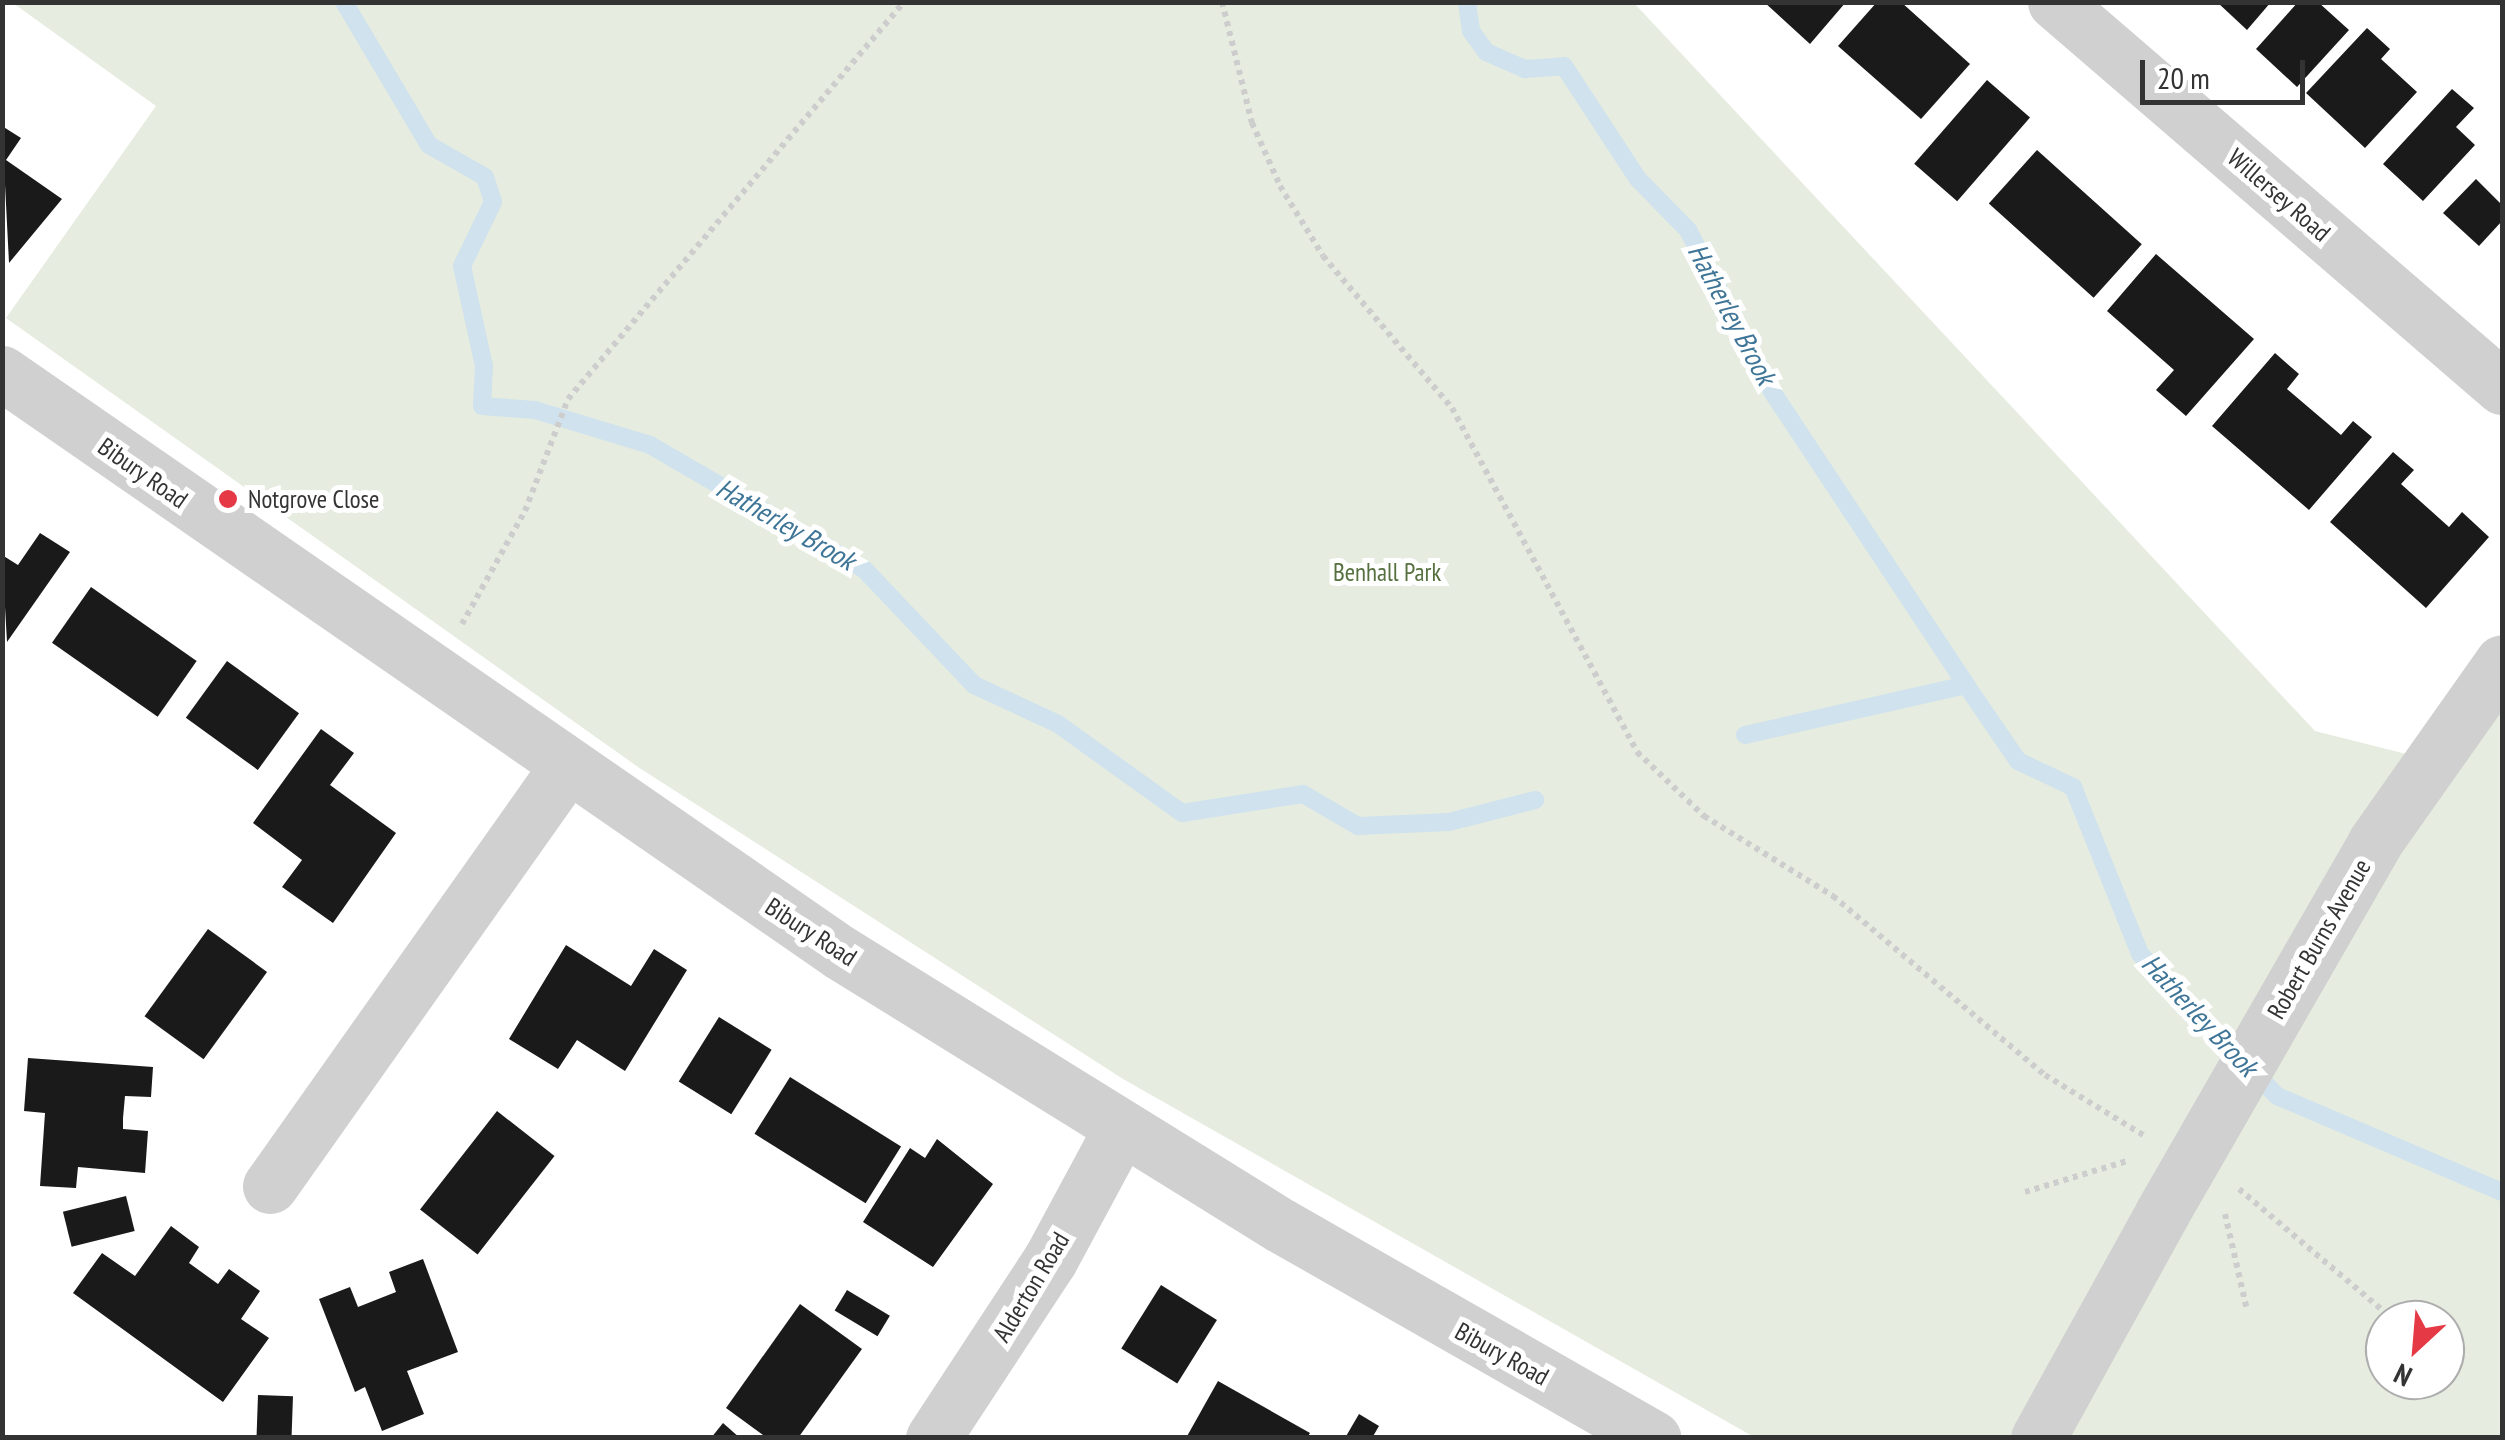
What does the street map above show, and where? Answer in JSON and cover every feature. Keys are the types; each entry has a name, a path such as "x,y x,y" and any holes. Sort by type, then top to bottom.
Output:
{"street":[{"name":"Willersey Road","path":"2055,2 2502,387"},
{"name":"Bibury Road","path":"2,373 566,769 1120,1130 1654,1438"},
{"name":"Robert Burns Avenue","path":"2038,1438 2168,1200 2408,792 2502,662"},
{"path":"270,1186 566,769"},
{"name":"Alderton Road","path":"933,1438 1050,1260 1120,1130"}],"path":[{"path":"430,674 526,512 568,399 904,2"},
{"path":"1222,2 1252,123 1280,186 1323,256 1452,408 1637,752 1704,816 1833,896 1936,986"},
{"path":"2025,1192 2130,1160 2168,1200 2225,1214 2247,1310"}],"green space":[{"name":"Benhall Park","path":"13,3 1634,3 2315,731 2430,760 2474,696 2502,712 2502,1437 1754,1437 1123,1079 638,767 6,318 156,106"}],"building":[{"path":"1764,2 1846,2 1810,44"},
{"path":"1877,2 1901,2 1970,64 1921,119 1838,46"},
{"path":"2217,2 2271,2 2247,30"},
{"path":"2298,2 2318,2 2349,30 2297,87 2256,49"},
{"path":"2367,28 2390,49 2381,59 2417,92 2365,148 2306,93"},
{"path":"1987,80 2030,117 1957,201 1914,164"},
{"path":"2452,89 2474,108 2456,127 2475,145 2423,201 2383,164"},
{"path":"2,126 21,138 6,160 62,199 9,263"},
{"path":"2037,150 2142,244 2094,298 1989,204"},
{"path":"2476,179 2502,205 2502,221 2479,246 2443,213"},
{"path":"2156,254 2254,339 2186,416 2156,390 2174,370 2107,311"},
{"path":"2275,353 2299,374 2287,389 2341,435 2353,421 2372,437 2309,510 2212,426"},
{"path":"2393,452 2414,470 2401,484 2449,527 2462,512 2489,537 2426,608 2330,522"},
{"path":"40,533 70,552 7,642 2,555 18,565"},
{"path":"91,587 197,661 158,717 52,643"},
{"path":"227,661 299,713 258,770 186,718"},
{"path":"321,729 354,753 330,785 396,833 333,923 282,887 302,860 253,823"},
{"path":"208,929 267,972 204,1059 145,1016"},
{"path":"566,945 631,986 654,949 687,970 625,1071 577,1040 558,1069 509,1039"},
{"path":"719,1017 772,1050 731,1114 679,1081"},
{"path":"28,1058 153,1067 151,1097 125,1096 123,1118 123,1129 148,1131 145,1173 78,1167 76,1188 40,1186 45,1113 24,1111"},
{"path":"790,1077 901,1146 866,1203 754,1134"},
{"path":"497,1111 555,1156 478,1254 420,1210"},
{"path":"937,1139 993,1184 933,1267 863,1222 910,1148 925,1158"},
{"path":"126,1196 135,1231 72,1247 63,1212"},
{"path":"171,1226 199,1247 189,1263 218,1284 229,1269 260,1291 241,1319 269,1338 223,1402 73,1293 102,1253 135,1276"},
{"path":"423,1259 458,1352 407,1371 424,1414 382,1431 365,1387 355,1392 319,1299 350,1287 358,1307 396,1292 389,1272"},
{"path":"1161,1285 1217,1320 1177,1384 1121,1349"},
{"path":"847,1290 890,1316 877,1336 835,1311"},
{"path":"800,1304 862,1349 798,1438 767,1438 726,1408"},
{"path":"1218,1381 1310,1433 1307,1438 1186,1438"},
{"path":"258,1395 293,1396 292,1438 256,1438"},
{"path":"1359,1414 1379,1426 1372,1438 1345,1438"},
{"path":"723,1423 740,1438 711,1438"}],"waterway":[{"name":"Hatherley Brook","path":"344,2 429,145 485,177 493,202 462,266 484,366 482,406 535,410 650,445 864,569 974,685 1058,724 1182,813 1303,794 1358,826 1449,822 1535,800"},
{"name":"Hatherley Brook","path":"1467,2 1471,31 1486,52 1525,69 1564,66 1638,179 1688,230 1773,393 2018,761 2073,787 2140,954 2277,1096 2502,1192"},
{"name":"Hatherley Brook","path":"1745,735 1966,685"}],"place":[{"name":"Notgrove Close","path":"228,499"}]}
